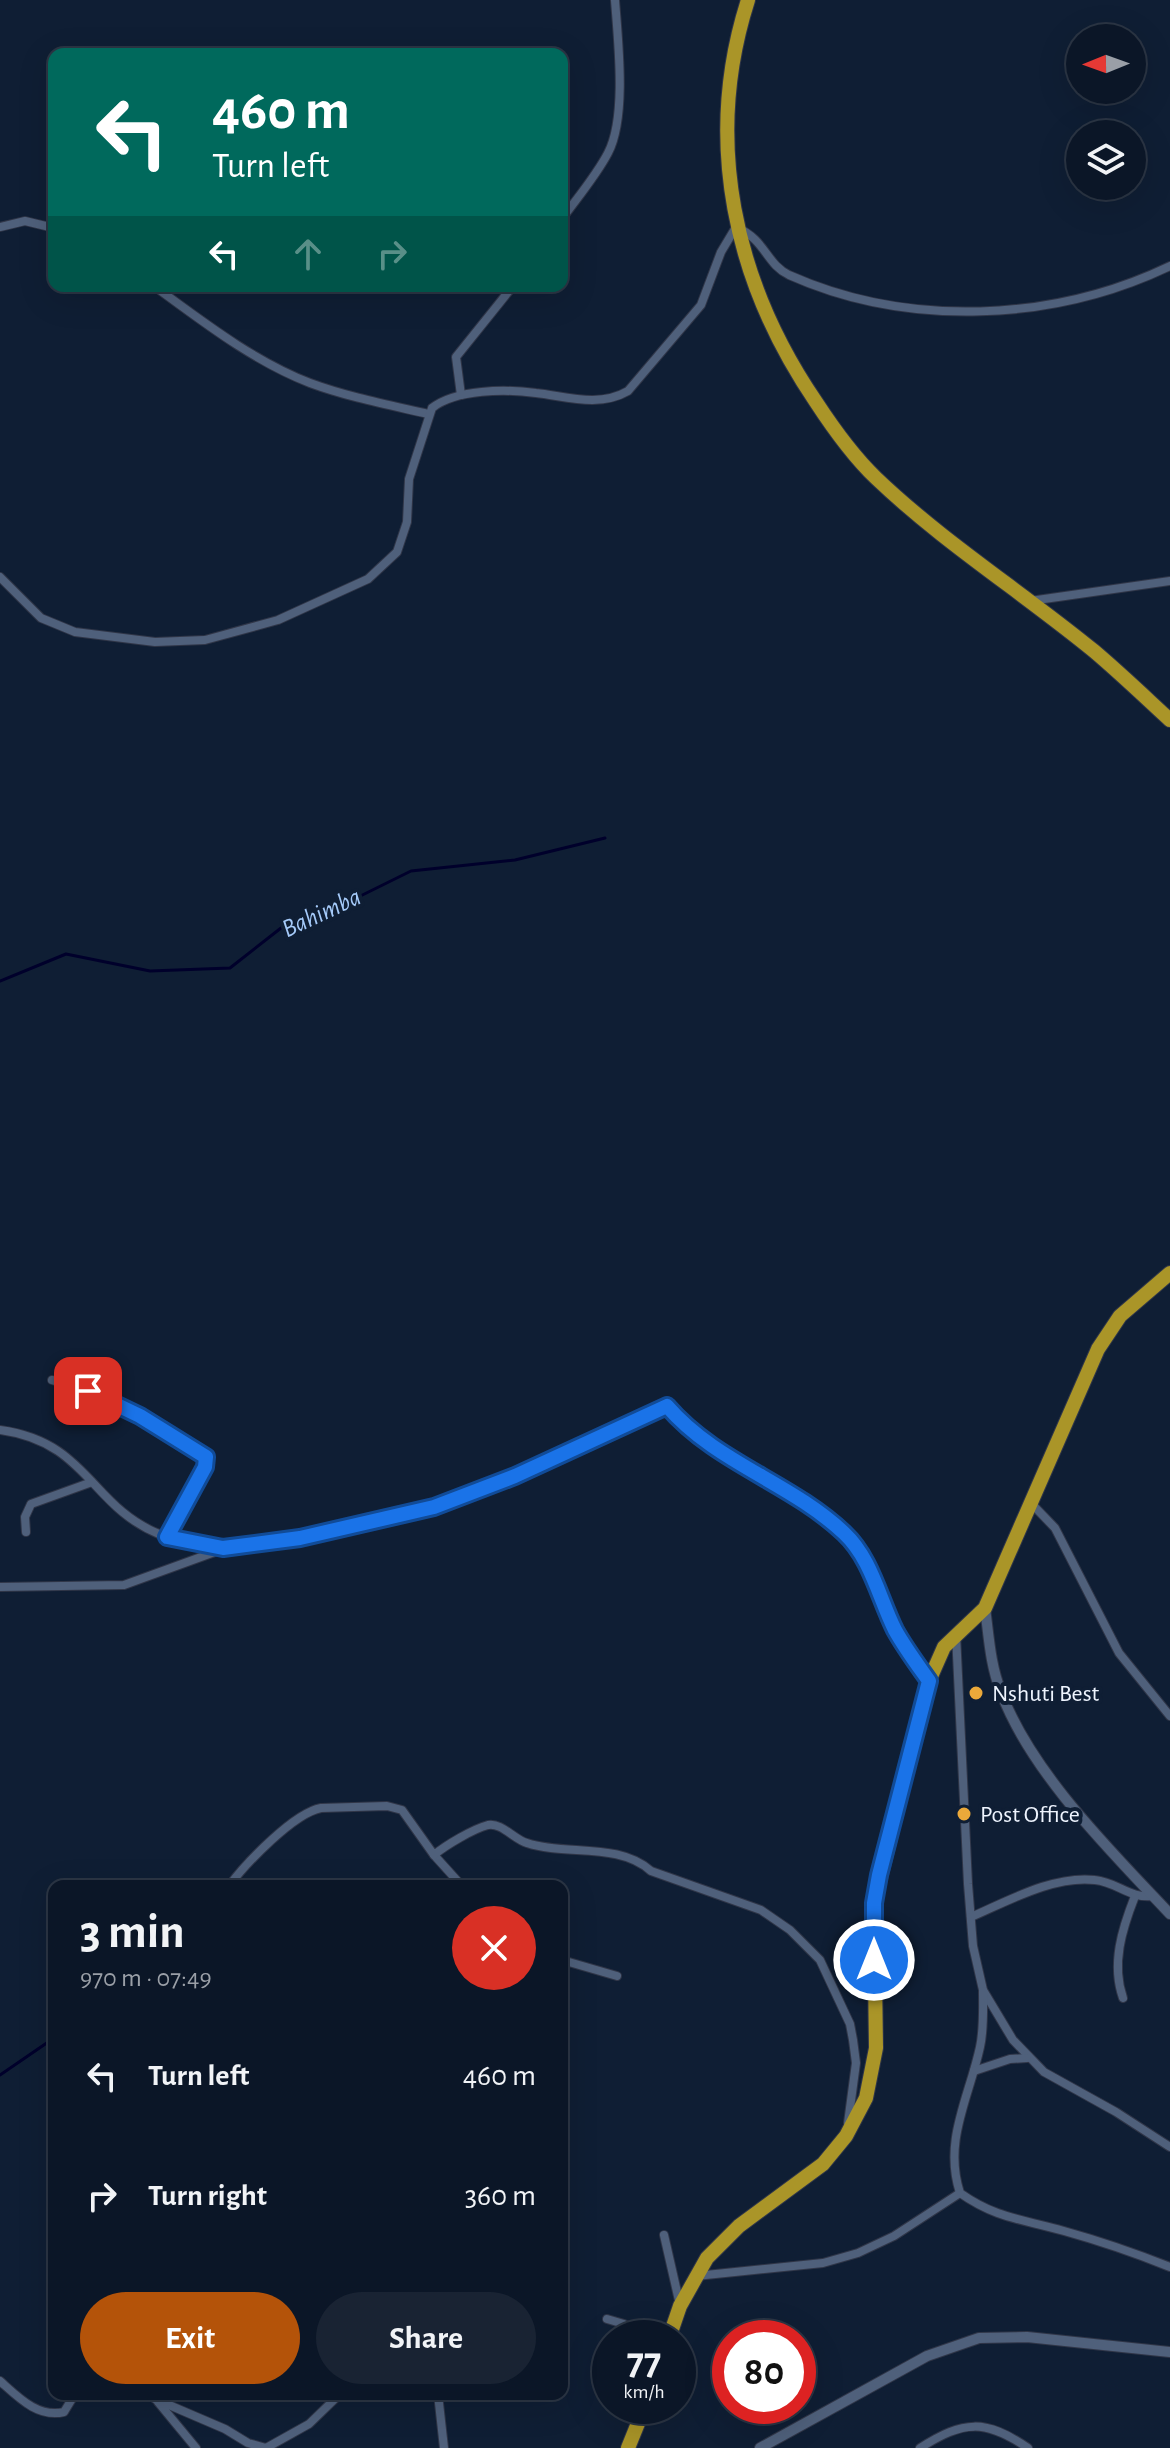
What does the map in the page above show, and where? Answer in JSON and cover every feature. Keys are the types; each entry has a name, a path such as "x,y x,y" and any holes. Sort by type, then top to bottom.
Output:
{"highway":[{"path":"748,0 736,40 726,117 730,194 736,227 764,310 804,385 832,425 883,485 932,527 1095,652 1170,720"},
{"path":"675,2320 695,2276 728,2236 808,2177 846,2136 870,2085 876,2026 874,1903 929,1681 938,1658 956,1633 985,1608 1104,1339 1134,1302 1170,1273"},
{"path":"628,2448 638,2424"}],"street":[{"path":"568,211 608,155 614,140 618,84 615,0"},
{"path":"0,227 25,221 48,227"},
{"path":"0,577 41,618 75,632 155,642 205,640 278,620 368,579 397,552 407,522 409,479 428,414 442,401 461,395 539,393 562,400 614,397 628,391 697,312 736,227 753,234 785,273 847,297 921,312 1053,304 1101,294 1170,266"},
{"path":"162,292 209,327 277,368 357,397 428,414"},
{"path":"461,395 456,357 508,292"},
{"path":"1029,601 1170,581"},
{"path":"52,1380 88,1391 140,1416 206,1457 205,1467 167,1537"},
{"path":"0,1587 124,1585 223,1548 300,1538 451,1502 667,1406 695,1437 784,1487 848,1536 866,1564 905,1648 929,1681"},
{"path":"0,1430 43,1441 75,1461 92,1482 137,1523 167,1537 223,1548"},
{"path":"26,1532 25,1517 31,1504 92,1482"},
{"path":"1030,1502 1055,1528 1092,1605 1126,1664 1170,1716"},
{"path":"985,1608 992,1664 1014,1720 1079,1813 1170,1914"},
{"path":"956,1633 973,1946 983,1990 980,2045 955,2130 953,2157 960,2193 985,2211 1060,2230 1170,2267"},
{"path":"235,1880 271,1842 312,1810 387,1806 402,1810 434,1855 457,1880"},
{"path":"434,1855 452,1840 488,1825 495,1826 527,1844 575,1852 624,1854 639,1860 651,1871 731,1898 774,1919 820,1960 850,2024 856,2063 846,2136"},
{"path":"971,1917 1024,1895 1073,1880 1103,1881 1135,1896 1153,1896"},
{"path":"1123,1998 1117,1973 1118,1951 1135,1896"},
{"path":"568,1962 617,1976"},
{"path":"983,1990 1027,2058 1044,2072 1116,2112 1170,2147"},
{"path":"974,2071 1010,2059 1027,2058"},
{"path":"695,2276 711,2277 753,2268 823,2263 858,2253 894,2236 960,2193"},
{"path":"664,2235 680,2306"},
{"path":"760,2448 927,2356 979,2338 1027,2337 1170,2352"},
{"path":"0,2381 21,2401 46,2413 64,2412 71,2400"},
{"path":"156,2400 196,2448"},
{"path":"162,2400 248,2443 266,2448 309,2424 334,2400"},
{"path":"439,2400 444,2448"},
{"path":"920,2448 956,2429 986,2425 1028,2448"}],"waterway":[{"name":"Bahimba","path":"0,981 66,954 150,971 230,968 281,928 332,910 411,871 515,860 605,838"},
{"path":"0,2075 48,2042"}],"place":[{"name":"Nshuti Best","path":"976,1693"},
{"name":"Post Office","path":"964,1814"}],"route":[{"path":"88,1391 140,1416 206,1457 205,1467 167,1537 207,1546 223,1548 300,1538 451,1502 667,1406 695,1437 800,1498 848,1536 859,1551 905,1648 929,1681 879,1875 874,1903 874,1960"}]}
